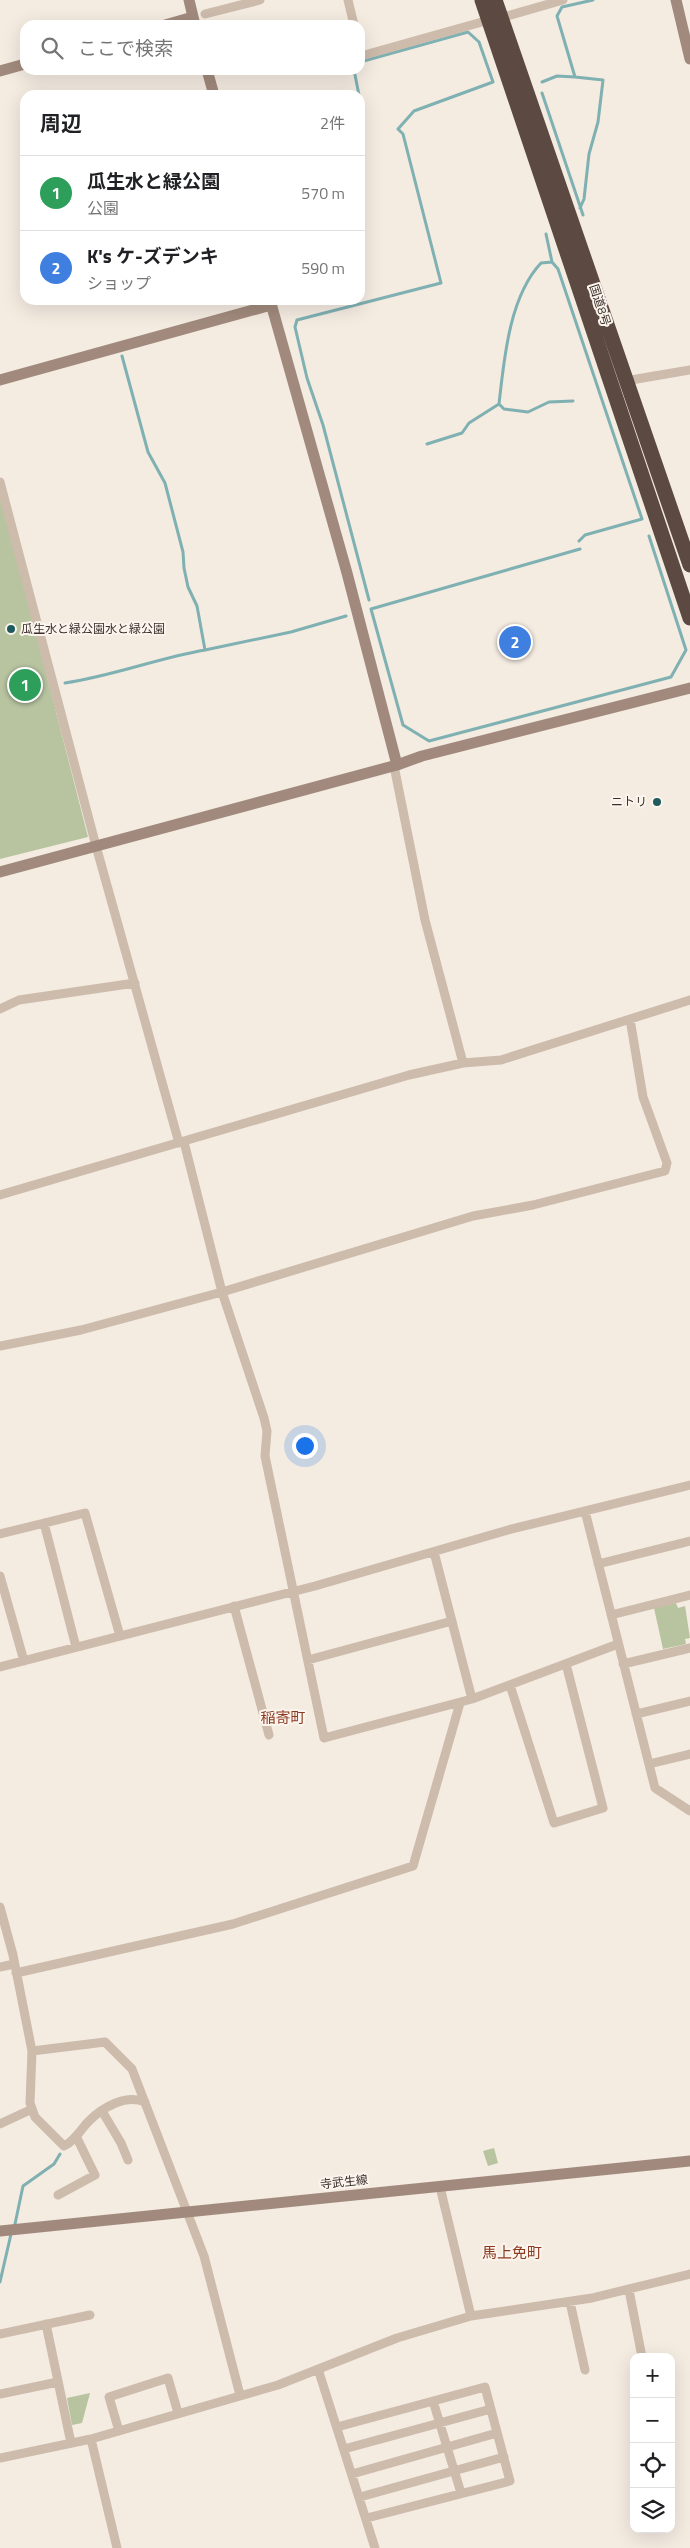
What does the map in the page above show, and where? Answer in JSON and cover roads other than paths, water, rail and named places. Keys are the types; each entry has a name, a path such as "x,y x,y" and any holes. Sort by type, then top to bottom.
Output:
{"highway":[{"name":"国道8号","path":"482,0 495,19 690,565"},
{"name":"国道8号","path":"495,0 495,19 690,618"}],"street":[{"path":"189,0 194,20"},
{"path":"206,14 260,0"},
{"path":"348,0 353,20"},
{"path":"365,55 563,0"},
{"path":"676,0 690,59"},
{"path":"0,71 20,65"},
{"path":"208,75 213,90"},
{"path":"0,380 260,305"},
{"path":"271,305 332,519 396,765 425,920 463,1063"},
{"path":"625,380 690,370"},
{"path":"0,482 134,983 182,1143 222,1292 267,1431 265,1456 324,1738 460,1703 618,1644"},
{"path":"0,872 396,765 441,751 690,688"},
{"path":"0,1009 19,1000 134,983"},
{"path":"0,1195 409,1075 463,1063 510,1057 690,1000"},
{"path":"0,1346 81,1330 222,1292 473,1216 534,1205 666,1171 667,1164 643,1097 630,1018"},
{"path":"0,1667 294,1591 585,1511 690,1485"},
{"path":"585,1511 655,1788 690,1811"},
{"path":"0,1534 85,1513 120,1636"},
{"path":"44,1523 76,1647"},
{"path":"598,1564 690,1541"},
{"path":"434,1552 472,1699"},
{"path":"0,1576 24,1661"},
{"path":"611,1615 690,1595"},
{"path":"234,1606 269,1735"},
{"path":"308,1660 452,1621"},
{"path":"623,1664 690,1648"},
{"path":"510,1685 554,1823 603,1808 566,1664"},
{"path":"636,1714 690,1701"},
{"path":"16,1974 233,1924 413,1866 460,1703"},
{"path":"649,1764 690,1754"},
{"path":"0,1907 32,2051 29,2088 32,2109 41,2124 64,2146 90,2120 124,2099 136,2098 145,2102"},
{"path":"0,1967 14,1964"},
{"path":"32,2051 105,2042 132,2069 204,2256 240,2395"},
{"path":"0,2124 32,2109"},
{"path":"102,2111 121,2143 128,2160"},
{"path":"58,2195 95,2175 76,2136"},
{"name":"寺武生線","path":"0,2231 690,2162"},
{"path":"440,2187 471,2316"},
{"path":"0,2458 119,2431 240,2395 318,2369 397,2338 471,2316 570,2302 629,2290 690,2274"},
{"path":"629,2290 641,2353"},
{"path":"570,2302 585,2370"},
{"path":"0,2334 90,2315"},
{"path":"46,2324 71,2442"},
{"path":"318,2369 375,2548"},
{"path":"119,2431 109,2397 168,2378 178,2413"},
{"path":"0,2394 58,2382"},
{"path":"337,2428 484,2387 510,2481 367,2518"},
{"path":"434,2401 461,2493"},
{"path":"344,2449 491,2409"},
{"path":"352,2474 497,2433"},
{"path":"91,2438 117,2548"},
{"path":"360,2497 504,2457"}],"waterway":[{"path":"542,82 557,76 575,77 557,16 562,7 593,0"},
{"path":"365,61 468,32 479,42 493,82 414,111 398,129 403,134 441,283 365,303"},
{"path":"355,75 358,90"},
{"path":"575,77 603,80 598,122 589,154 584,199 580,208"},
{"path":"542,93 583,215"},
{"path":"546,234 552,262 558,269 642,519 585,535 579,541"},
{"path":"427,444 462,433 469,423 499,404 506,349 515,311 530,277 541,263 552,262"},
{"path":"355,305 297,320 295,327 307,378 323,425 369,600"},
{"path":"65,683 205,650 197,606 188,587 183,552 165,483 148,452 122,356"},
{"path":"499,404 504,409 528,412 549,402 573,401"},
{"path":"580,549 371,609 403,725 429,741 671,677 686,650 649,536"},
{"path":"205,650 291,632 346,616"},
{"path":"15,2224 23,2186 54,2164 60,2154"},
{"path":"0,2282 11,2234"}],"place":[{"name":"瓜生水と緑公園水と緑公園","path":"11,629"},
{"name":"K's ケ-ズデンキ","path":"515,642"},
{"name":"瓜生水と緑公園","path":"25,685"},
{"name":"ニトリ","path":"657,802"}],"district":[{"name":"稲寄町","path":"283,1718"},
{"name":"馬上免町","path":"512,2253"}]}
